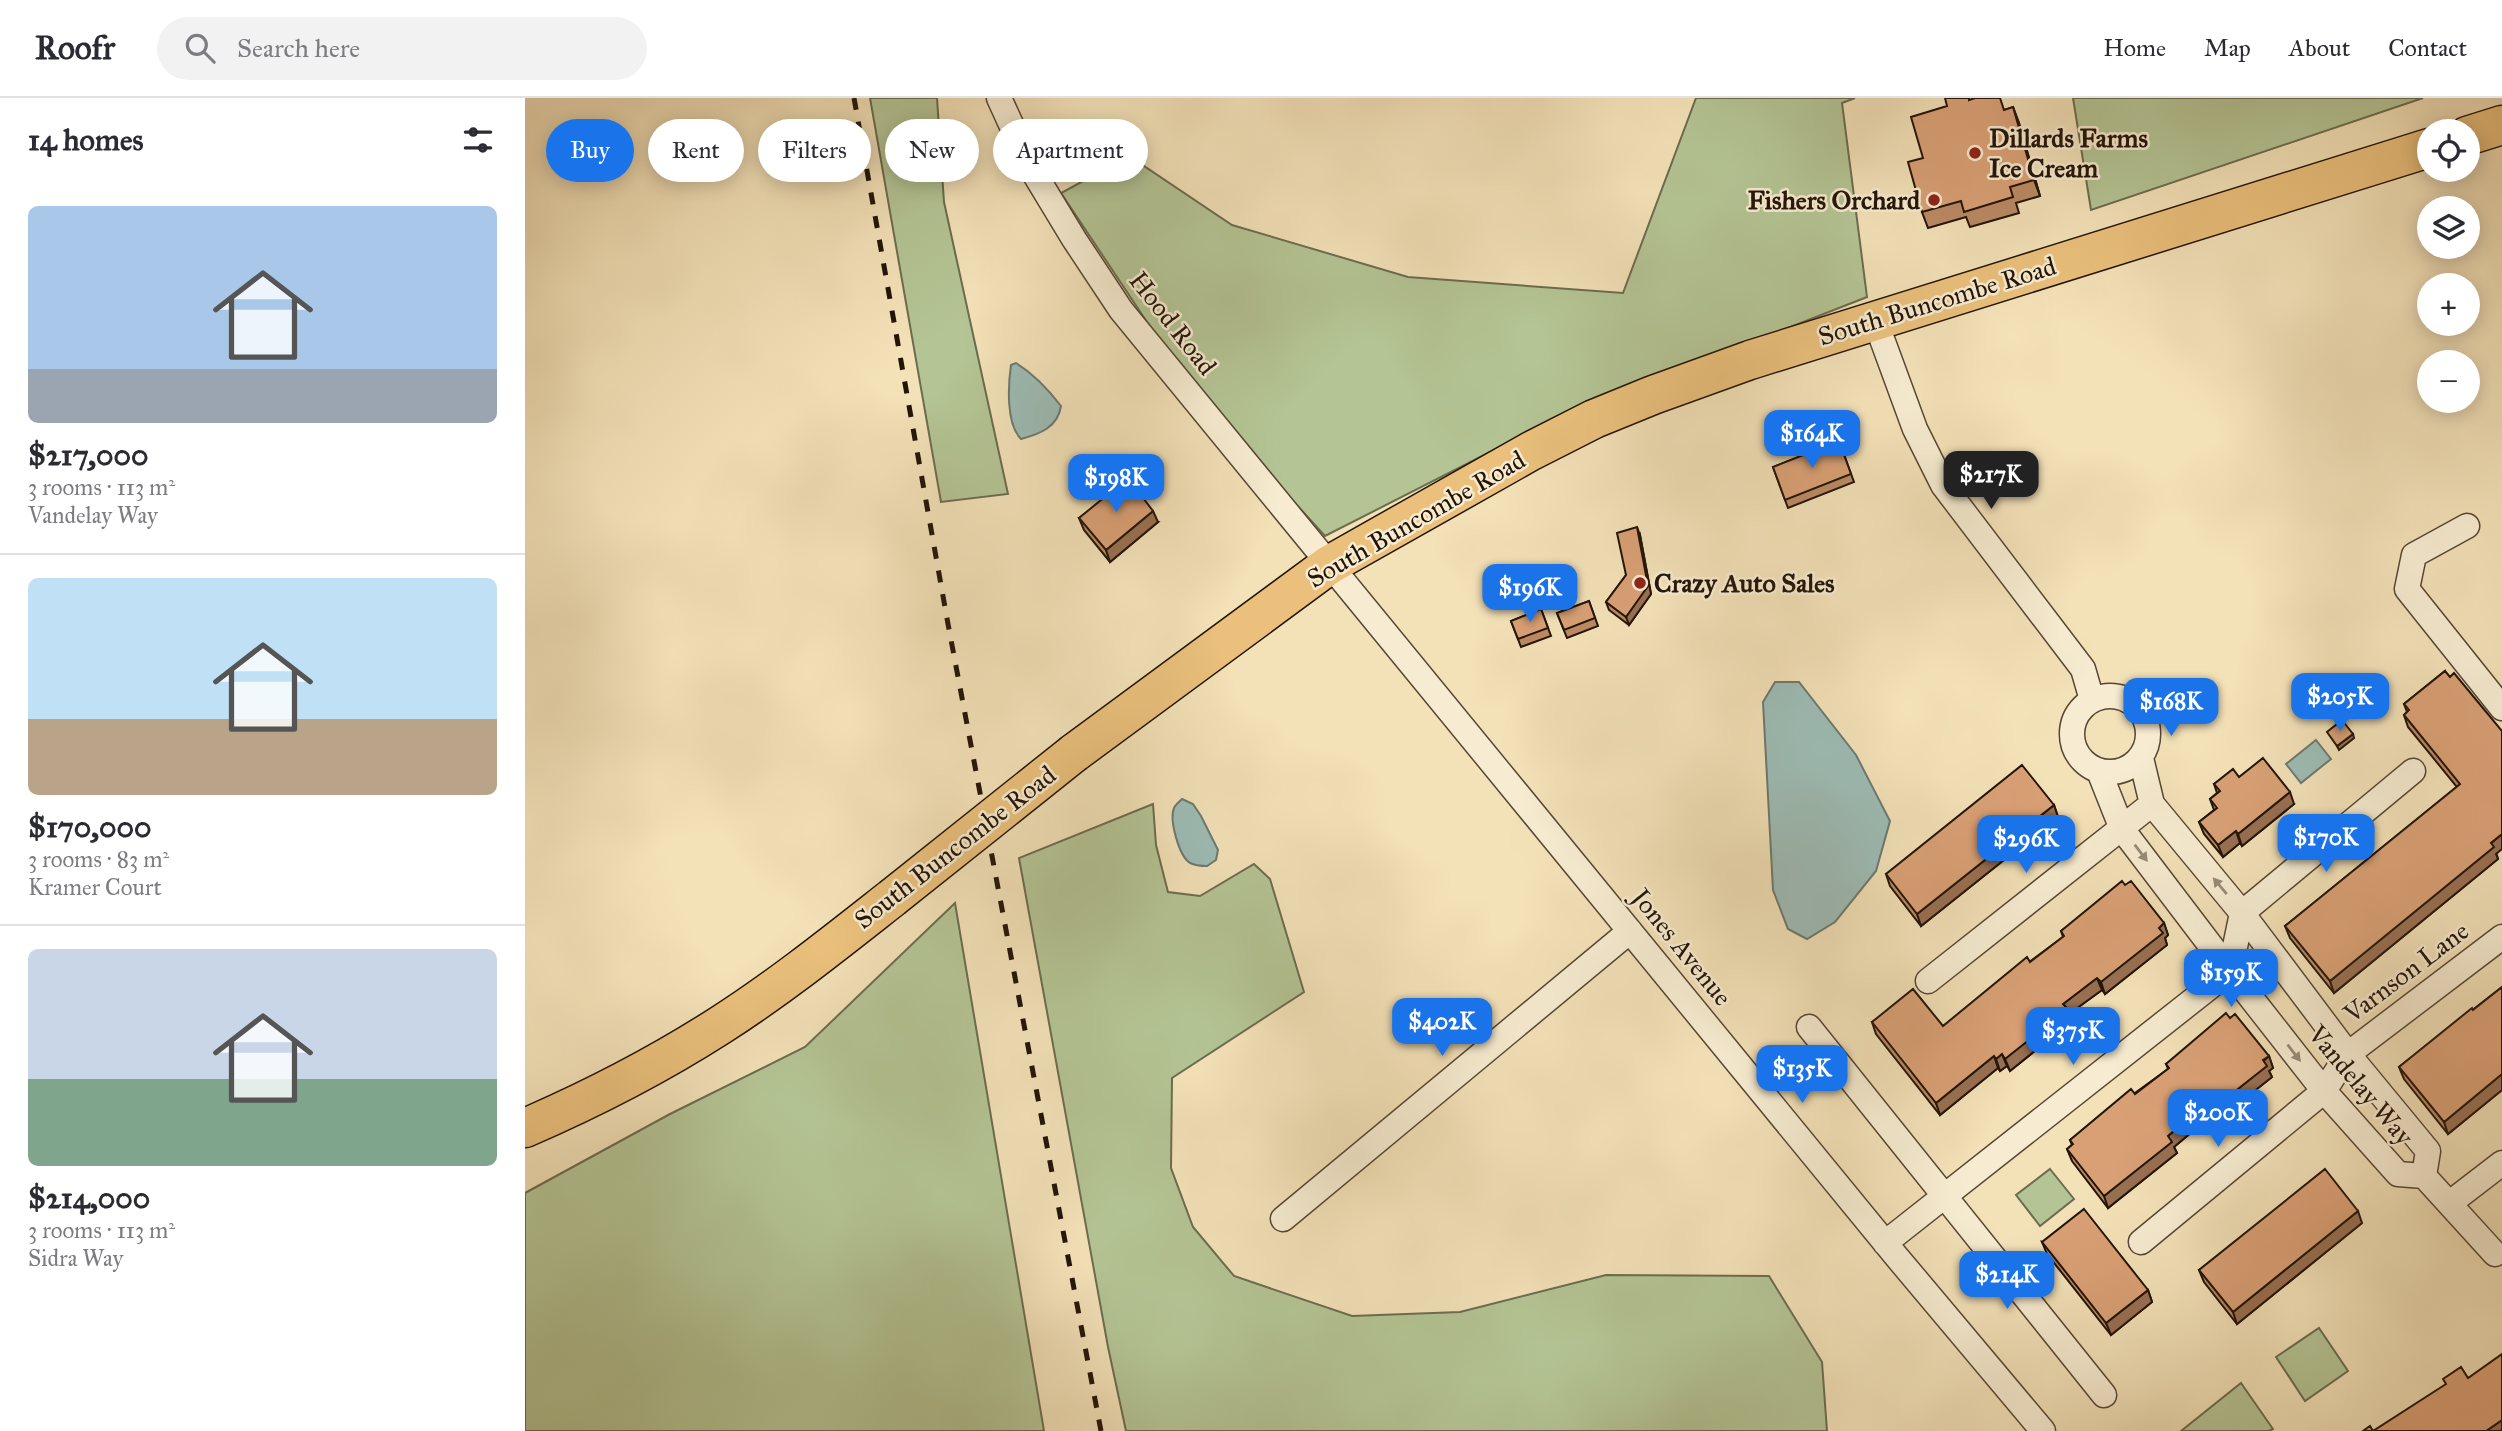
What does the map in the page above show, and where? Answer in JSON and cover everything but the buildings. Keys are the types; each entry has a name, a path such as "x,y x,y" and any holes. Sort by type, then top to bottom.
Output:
{"main road":[{"path":"2480,132 2502,125"},
{"name":"South Buncombe Road","path":"525,1128 574,1107 647,1069 719,1026 892,898 1075,752 1329,565 1594,419 1750,360 2417,152"}],"street":[{"name":"Hood Road","path":"999,98 1031,168 1121,310 1329,565"},
{"path":"1875,320 1915,429 1943,485 2083,669 2092,699"},
{"path":"2467,526 2414,555 2407,589 2502,708"},
{"name":"Jones Avenue","path":"1329,565 1885,1243 2043,1431"},
{"path":"2118,696 2140,709 2147,720 2149,733 2141,758 2122,771 2099,771 2088,765 2078,756 2073,744 2075,718 2082,708 2092,699 2118,696"},
{"name":"Vandelay Way","path":"2141,758 2152,804 2242,914 2348,1054 2428,1151 2424,1176"},
{"name":"Vandelay Way","path":"2099,771 2122,829 2324,1091 2398,1174 2424,1176 2495,1254"},
{"path":"1885,1243 2230,971 2242,914 2413,771"},
{"path":"1928,981 2152,804"},
{"path":"1283,1219 1630,931"},
{"name":"Varnson Lane","path":"2141,1242 2324,1091 2348,1054 2502,937"},
{"path":"1809,1027 2104,1395"},
{"path":"2450,1203 2502,1163"}],"green space":[{"path":"870,98 937,98 938,119 885,119 885,182 943,182 944,202 1008,494 941,502"},
{"path":"1696,98 1855,98 1842,103 1867,297 1553,420 1325,536 1193,391 1061,193 1081,182 1148,182 1148,169 1232,225 1408,277 1623,293"},
{"path":"2073,98 2423,98 2091,210"},
{"path":"1153,804 1156,845 1168,892 1200,896 1254,864 1270,879 1304,992 1172,1078 1171,1168 1193,1227 1234,1276 1352,1316 1460,1312 1606,1275 1769,1276 1822,1362 1827,1431 1126,1431 1108,1347 1019,858"},
{"path":"955,903 1044,1431 525,1431 525,1193 670,1114 805,1047"},
{"path":"2050,1169 2074,1199 2040,1226 2016,1195"},
{"path":"2319,1328 2348,1371 2305,1401 2276,1357"},
{"path":"2241,1383 2273,1429 2181,1431"}],"water":[{"path":"1016,363 1040,382 1061,406 1052,424 1041,432 1021,439 1013,424 1009,404 1011,365"},
{"path":"1775,682 1799,682 1856,755 1890,821 1876,871 1835,922 1807,939 1788,929 1773,890 1763,702"},
{"path":"2316,740 2331,759 2301,783 2286,764"},
{"path":"1182,799 1193,804 1218,850 1216,860 1207,866 1190,863 1179,846 1173,814"}],"railway":[{"path":"854,98 948,624 1101,1431"}],"place":[{"name":"Dillards Farms Ice Cream","path":"1975,153"},
{"name":"Fishers Orchard","path":"1934,200"},
{"name":"Crazy Auto Sales","path":"1640,583"}]}
